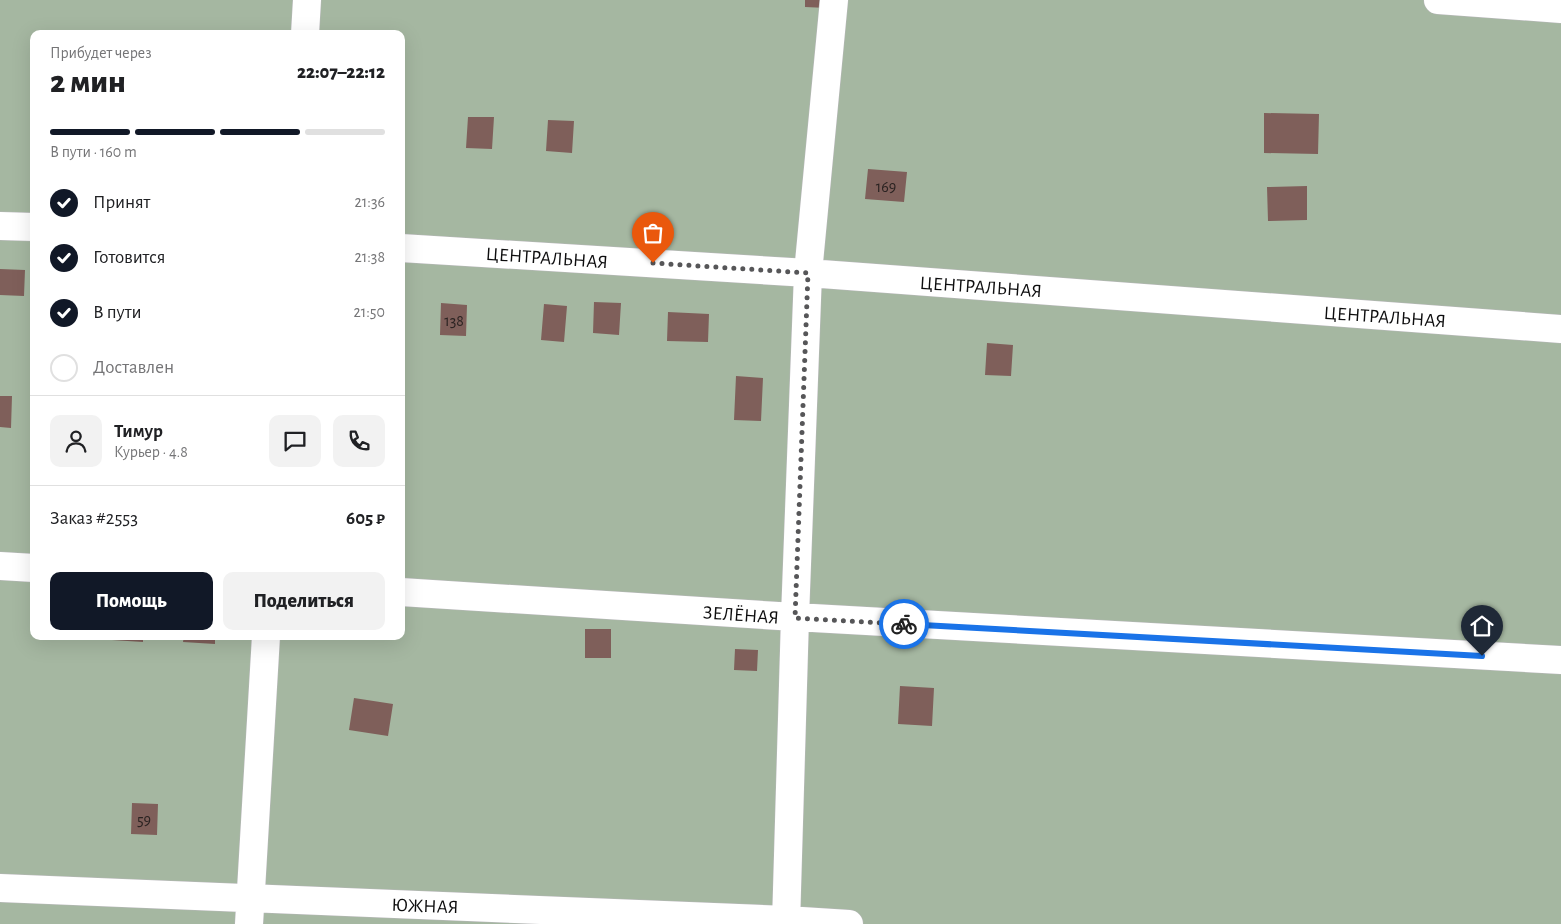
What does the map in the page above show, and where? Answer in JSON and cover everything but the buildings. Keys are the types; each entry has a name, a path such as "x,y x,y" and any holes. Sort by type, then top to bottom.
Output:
{"lane":[{"path":"306,30 307,0"},
{"path":"786,922 808,273 834,0"},
{"path":"1438,0 1561,9"},
{"path":"0,226 30,227"},
{"name":"ЦЕНТРАЛЬНАЯ","path":"405,248 808,273 1561,330"},
{"path":"0,566 30,568"},
{"name":"ЗЕЛЁНАЯ","path":"405,592 795,618 1561,660"},
{"path":"250,911 266,640"},
{"name":"ЮЖНАЯ","path":"0,888 250,911 849,924"}],"green space":[{"path":"0,0 1561,0 1561,924 0,924"}],"way so far":[{"path":"653,263 808,273 795,618 904,624"}],"route":[{"path":"904,624 1482,656"}]}
